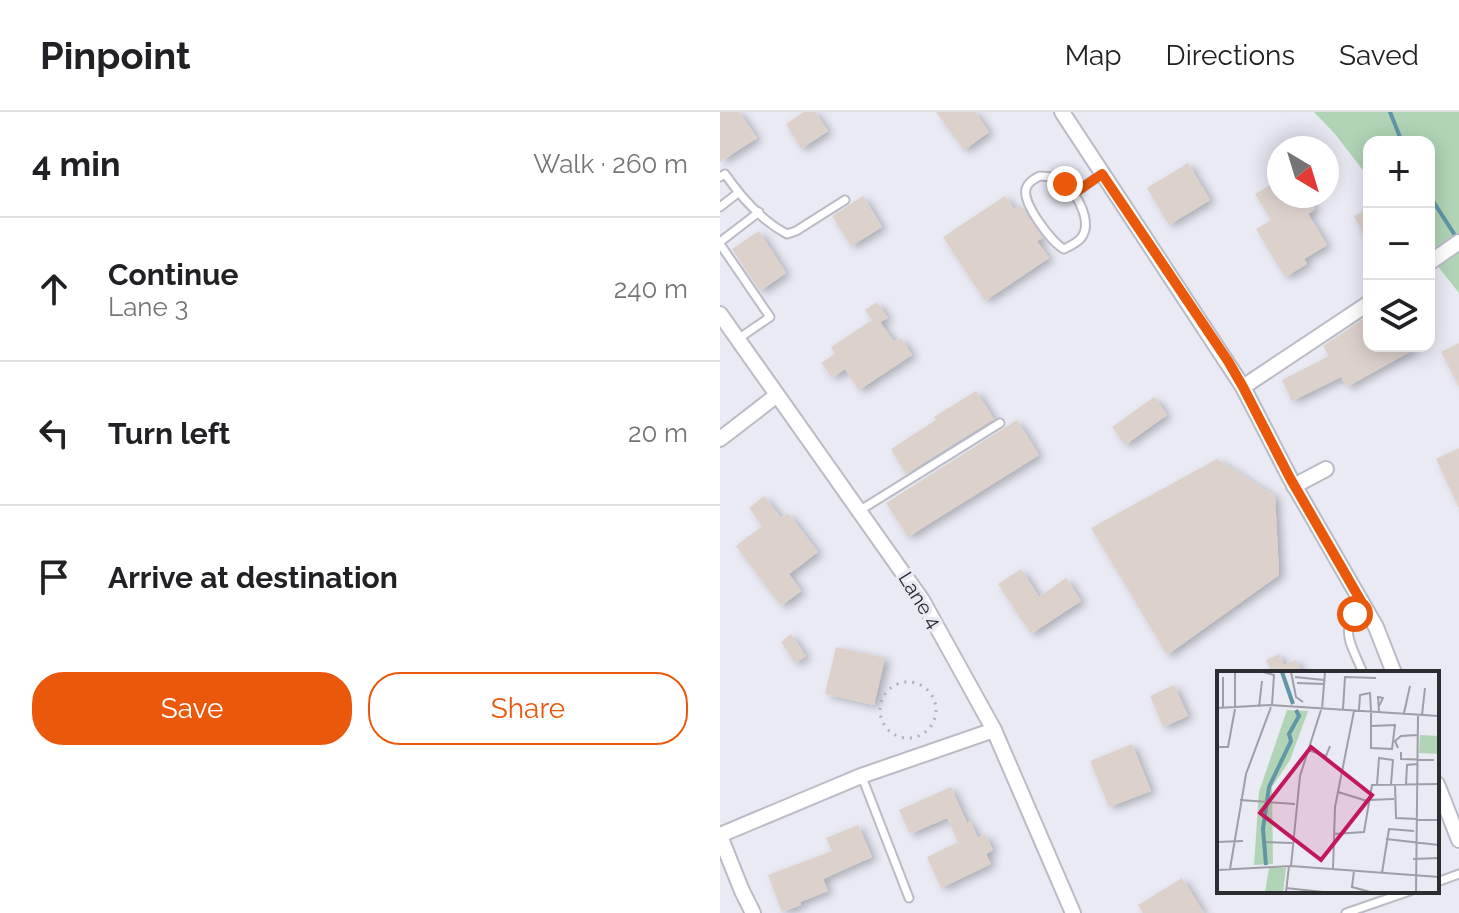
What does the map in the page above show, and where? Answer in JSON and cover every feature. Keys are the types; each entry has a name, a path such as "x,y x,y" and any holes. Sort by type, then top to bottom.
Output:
{"street":[{"path":"1062,112 1243,387 1294,486 1376,627 1393,671"},
{"path":"1435,259 1459,242"},
{"path":"1243,387 1363,307"},
{"name":"Lane 4","path":"720,314 922,600 994,730 1073,913"},
{"path":"720,439 777,395"},
{"path":"1294,486 1326,469"},
{"path":"753,913 721,842 861,776 994,730"},
{"path":"1439,789 1459,840"}],"lane":[{"path":"720,177 725,174 738,193 787,234 845,200"},
{"path":"1073,194 1102,174"},
{"path":"1049,176 1065,184 1073,194 1086,221 1085,230 1081,239 1064,249 1048,234 1026,200 1025,192 1033,180 1049,176"},
{"path":"720,207 738,193"},
{"path":"738,339 770,317 720,243 759,212"},
{"path":"859,511 1000,423"},
{"path":"1362,671 1347,632 1355,614 1365,608"},
{"path":"861,776 909,898"},
{"path":"1439,881 1459,874"},
{"path":"1346,913 1404,893"}],"path":[{"path":"902,683 912,683 930,693 936,711 934,720 927,728 910,739 898,737 885,728 880,713 880,702 887,691 902,683"}],"green space":[{"path":"1314,112 1459,112 1459,293 1435,263 1435,136 1363,136 1363,170"}],"building":[{"path":"720,112 739,112 757,138 720,162"},
{"path":"804,112 815,112 828,131 801,149 786,124"},
{"path":"936,112 975,112 989,132 964,150"},
{"path":"1188,163 1210,200 1169,225 1147,188"},
{"path":"1267,187 1267,208 1315,209 1308,214 1327,245 1304,259 1307,264 1285,277 1256,229 1271,220 1255,194"},
{"path":"863,196 882,227 851,246 832,216"},
{"path":"1005,196 1014,209 1020,205 1043,238 1037,241 1049,258 985,301 943,237"},
{"path":"1363,212 1363,234 1354,216"},
{"path":"759,231 786,273 760,291 732,249"},
{"path":"877,302 888,318 880,322 894,342 901,338 912,355 859,390 845,369 832,378 821,363 835,354 831,347 872,320 865,310"},
{"path":"1363,319 1363,352 1409,352 1347,387 1341,377 1292,401 1282,380 1329,356 1323,346"},
{"path":"1459,343 1459,387 1441,352"},
{"path":"976,391 994,419 906,474 891,449"},
{"path":"1154,397 1167,415 1125,445 1112,427"},
{"path":"1017,420 1039,455 908,537 886,503"},
{"path":"1459,448 1459,508 1436,459"},
{"path":"1217,459 1275,496 1279,575 1167,655 1091,528"},
{"path":"764,496 781,518 788,513 818,552 789,574 801,591 781,606 736,546 762,526 749,508"},
{"path":"1021,569 1039,597 1066,578 1081,601 1031,634 998,584"},
{"path":"791,634 806,656 795,663 781,642"},
{"path":"836,647 885,658 874,705 825,694"},
{"path":"1279,654 1284,665 1296,660 1301,671 1271,671 1266,660"},
{"path":"1174,685 1188,716 1163,727 1150,696"},
{"path":"1132,744 1151,791 1109,807 1090,761"},
{"path":"951,787 967,823 970,821 978,838 985,834 993,850 986,854 991,864 941,888 927,857 958,842 947,818 910,834 899,810"},
{"path":"858,825 872,857 823,879 828,891 782,912 768,875 832,851 826,838"},
{"path":"1182,878 1204,913 1143,913 1138,905"}],"waterway":[{"path":"1390,112 1400,136"},
{"path":"1435,204 1458,240"}],"route":[{"path":"1065,184 1073,194 1102,174 1243,387 1290,478 1365,608 1355,614"}]}
